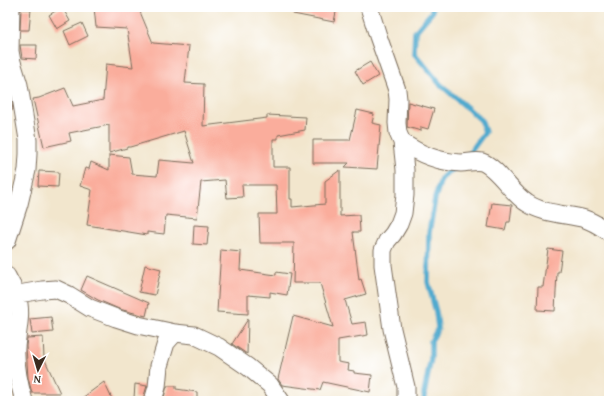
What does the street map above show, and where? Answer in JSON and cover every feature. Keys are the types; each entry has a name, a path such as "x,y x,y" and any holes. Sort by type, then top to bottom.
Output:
{"street":[{"path":"7,242 20,204 27,170 28,154 28,140 19,85 10,51 11,7"},
{"path":"369,7 398,90 397,123 398,133 402,142 405,170 405,195 403,213 399,224 394,234 387,241 383,250 383,265 392,329 406,387 406,401"},
{"path":"402,142 411,149 428,157 449,162 482,162 492,168 526,203 560,215 586,220 597,224 609,232"},
{"path":"7,276 12,296 19,307 20,318 16,349 16,363 24,401"},
{"path":"12,296 42,290 56,290 69,295 90,308 116,318 138,325 175,333 194,335 219,347 248,367 270,385 281,401"},
{"path":"153,401 166,343 175,333"}],"building":[{"path":"62,7 70,21 57,29 49,15"},
{"path":"94,7 138,7 153,43 189,46 185,83 204,84 203,126 267,118 267,115 306,117 305,130 278,135 278,139 273,139 273,167 290,167 290,199 292,199 292,207 325,204 325,181 340,170 340,216 359,215 360,232 353,232 359,280 361,279 366,294 345,300 352,324 366,322 368,335 338,340 338,362 349,364 348,370 354,371 354,373 372,375 370,392 323,382 320,390 282,385 278,379 293,316 333,327 320,283 293,283 294,243 260,243 259,214 277,214 276,185 242,185 243,197 227,198 225,180 201,182 197,218 166,215 164,234 147,232 147,235 87,225 92,190 80,186 85,168 89,169 91,162 109,170 109,155 129,157 132,174 157,176 159,160 194,163 184,131 109,153 109,125 69,133 71,141 44,147 33,99 65,88 73,106 103,100 106,64 133,67 127,29 96,27"},
{"path":"293,7 337,7 334,22 293,14"},
{"path":"21,9 31,9 29,30 20,30"},
{"path":"82,23 88,36 70,45 64,31"},
{"path":"20,45 37,45 36,59 22,58"},
{"path":"370,62 378,76 363,85 355,71"},
{"path":"7,80 9,87 13,110 7,110"},
{"path":"408,102 434,109 428,129 421,127 421,131 407,127"},
{"path":"357,110 374,114 372,123 381,125 377,169 345,167 349,163 313,163 313,140 350,140"},
{"path":"39,171 59,172 58,187 38,186"},
{"path":"492,203 512,205 510,222 507,222 505,230 488,227"},
{"path":"194,225 209,226 207,245 193,244"},
{"path":"548,249 562,251 559,272 557,272 555,311 537,310 538,287 543,287"},
{"path":"221,250 241,252 240,270 276,275 276,272 290,274 287,295 270,292 270,297 248,295 248,314 217,312"},
{"path":"145,265 161,269 155,295 139,292"},
{"path":"87,276 149,303 146,316 119,309 98,300 81,290"},
{"path":"51,317 53,332 32,334 30,319"},
{"path":"248,319 247,354 232,344"},
{"path":"43,337 44,358 60,393 32,393 28,378 27,338"},
{"path":"104,382 113,401 78,401"},
{"path":"135,384 147,386 143,399 134,398"},
{"path":"167,386 176,386 176,389 197,392 197,401 163,401"}],"waterway":[{"path":"432,7 432,12 415,32 414,53 440,84 481,120 485,132 466,158"},
{"path":"425,401 424,394 431,358 431,341 438,328 436,312 428,282 429,233 435,198 441,179 457,167"}]}
